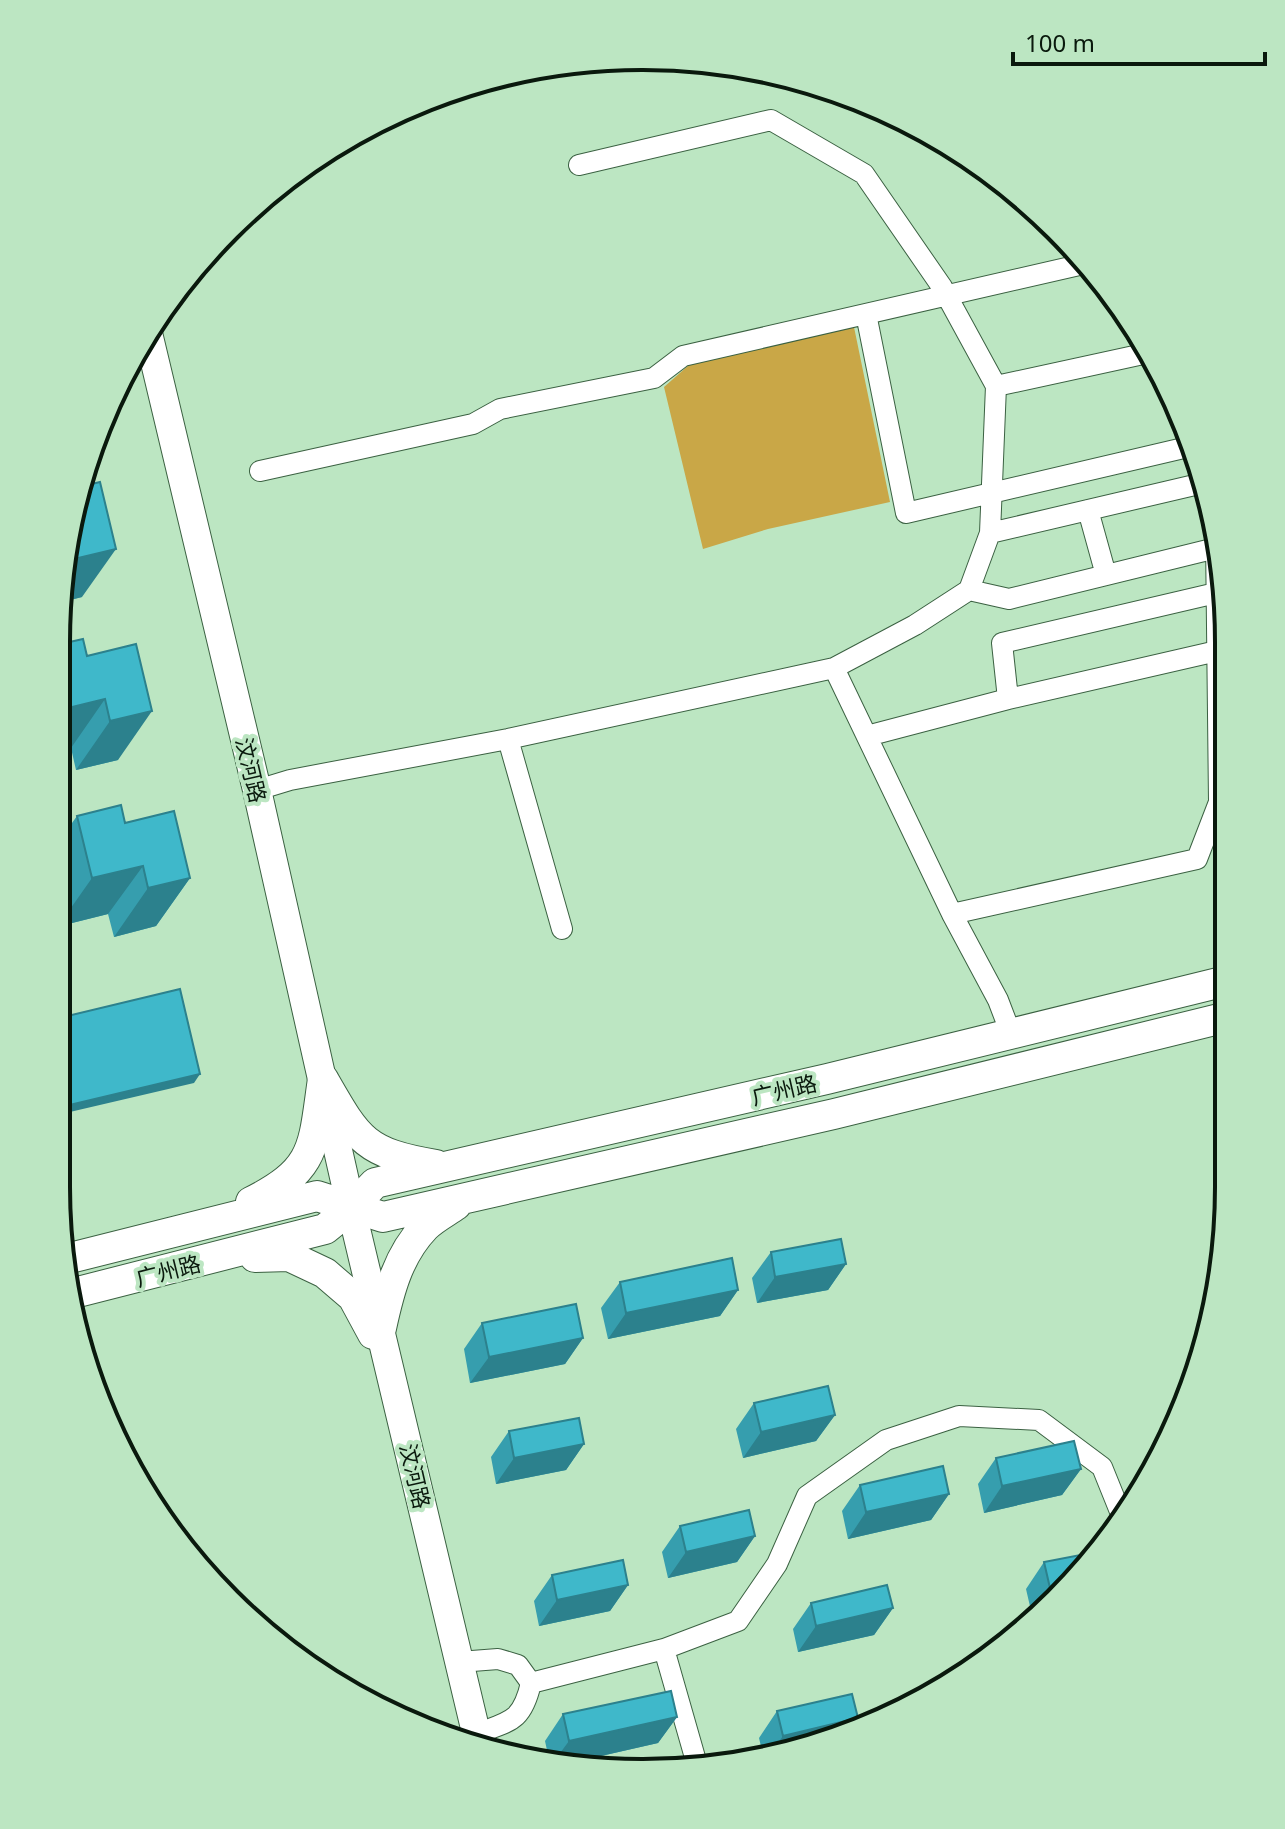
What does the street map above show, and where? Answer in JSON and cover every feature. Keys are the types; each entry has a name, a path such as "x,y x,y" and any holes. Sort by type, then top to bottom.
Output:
{"main road":[{"path":"1171,994 1215,970"},
{"name":"广州路","path":"80,1292 325,1229 375,1183 811,1083 1215,984"},
{"name":"广州路","path":"75,1257 317,1196 383,1217 834,1114 1215,1020"},
{"path":"1184,1027 1215,1028"},
{"path":"323,1079 350,1126 374,1148 404,1159 446,1166"},
{"path":"210,1223 281,1188 302,1168 314,1137 323,1079"},
{"path":"377,1331 403,1256 426,1225 468,1197"},
{"path":"213,1259 289,1256 325,1273 353,1297 377,1331"}],"street":[{"path":"257,790 290,780 508,739 834,668 915,625 969,590 990,533 996,386 946,296 864,174 771,120 579,165"},
{"path":"260,471 473,424 500,409 654,378 683,356 1074,266"},
{"path":"866,314 906,513 1181,449"},
{"name":"汶河路","path":"152,348 257,790 377,1331 472,1733"},
{"path":"996,386 1138,355"},
{"path":"990,533 1193,485"},
{"path":"1088,510 1106,575"},
{"path":"969,590 1009,599 1206,546"},
{"path":"1008,699 1002,643 1213,594"},
{"path":"867,736 1008,699 1215,651"},
{"path":"834,668 952,914 998,1000 1011,1034"},
{"path":"508,739 562,929"},
{"path":"952,914 1197,859 1215,812"},
{"name":"汶河路","path":"377,1331 459,1662 473,1733"},
{"path":"531,1683 664,1649 738,1621 777,1564 807,1496 886,1440 959,1416 1039,1420 1102,1467 1118,1506"},
{"path":"664,1649 695,1756"},
{"path":"459,1662 498,1659 518,1665 531,1683 526,1706 513,1720 482,1736"}],"shaded area":[{"path":"854,327 890,502 768,529 703,549 664,387 689,365"}],"building":[{"path":"100,482 116,549 77,558 81,531 93,484"},
{"path":"83,639 87,656 136,644 152,711 110,721 105,699 70,708 70,642"},
{"path":"121,805 125,823 174,811 190,878 148,888 143,866 92,878 77,816"},
{"path":"180,989 200,1074 70,1105 70,1015"},
{"path":"841,1239 846,1264 775,1277 771,1252"},
{"path":"732,1258 738,1290 626,1313 620,1282"},
{"path":"576,1304 583,1338 489,1357 482,1323"},
{"path":"828,1386 835,1415 761,1432 754,1403"},
{"path":"579,1418 584,1444 514,1458 509,1431"},
{"path":"1074,1441 1081,1469 1002,1486 996,1458"},
{"path":"943,1466 949,1494 866,1512 860,1485"},
{"path":"749,1510 755,1536 686,1552 680,1526"},
{"path":"1080,1555 1050,1588 1044,1562"},
{"path":"623,1560 628,1585 557,1600 552,1575"},
{"path":"887,1585 893,1608 816,1626 811,1603"},
{"path":"671,1691 677,1717 569,1741 563,1714"},
{"path":"852,1694 858,1717 783,1736 777,1711"}]}
